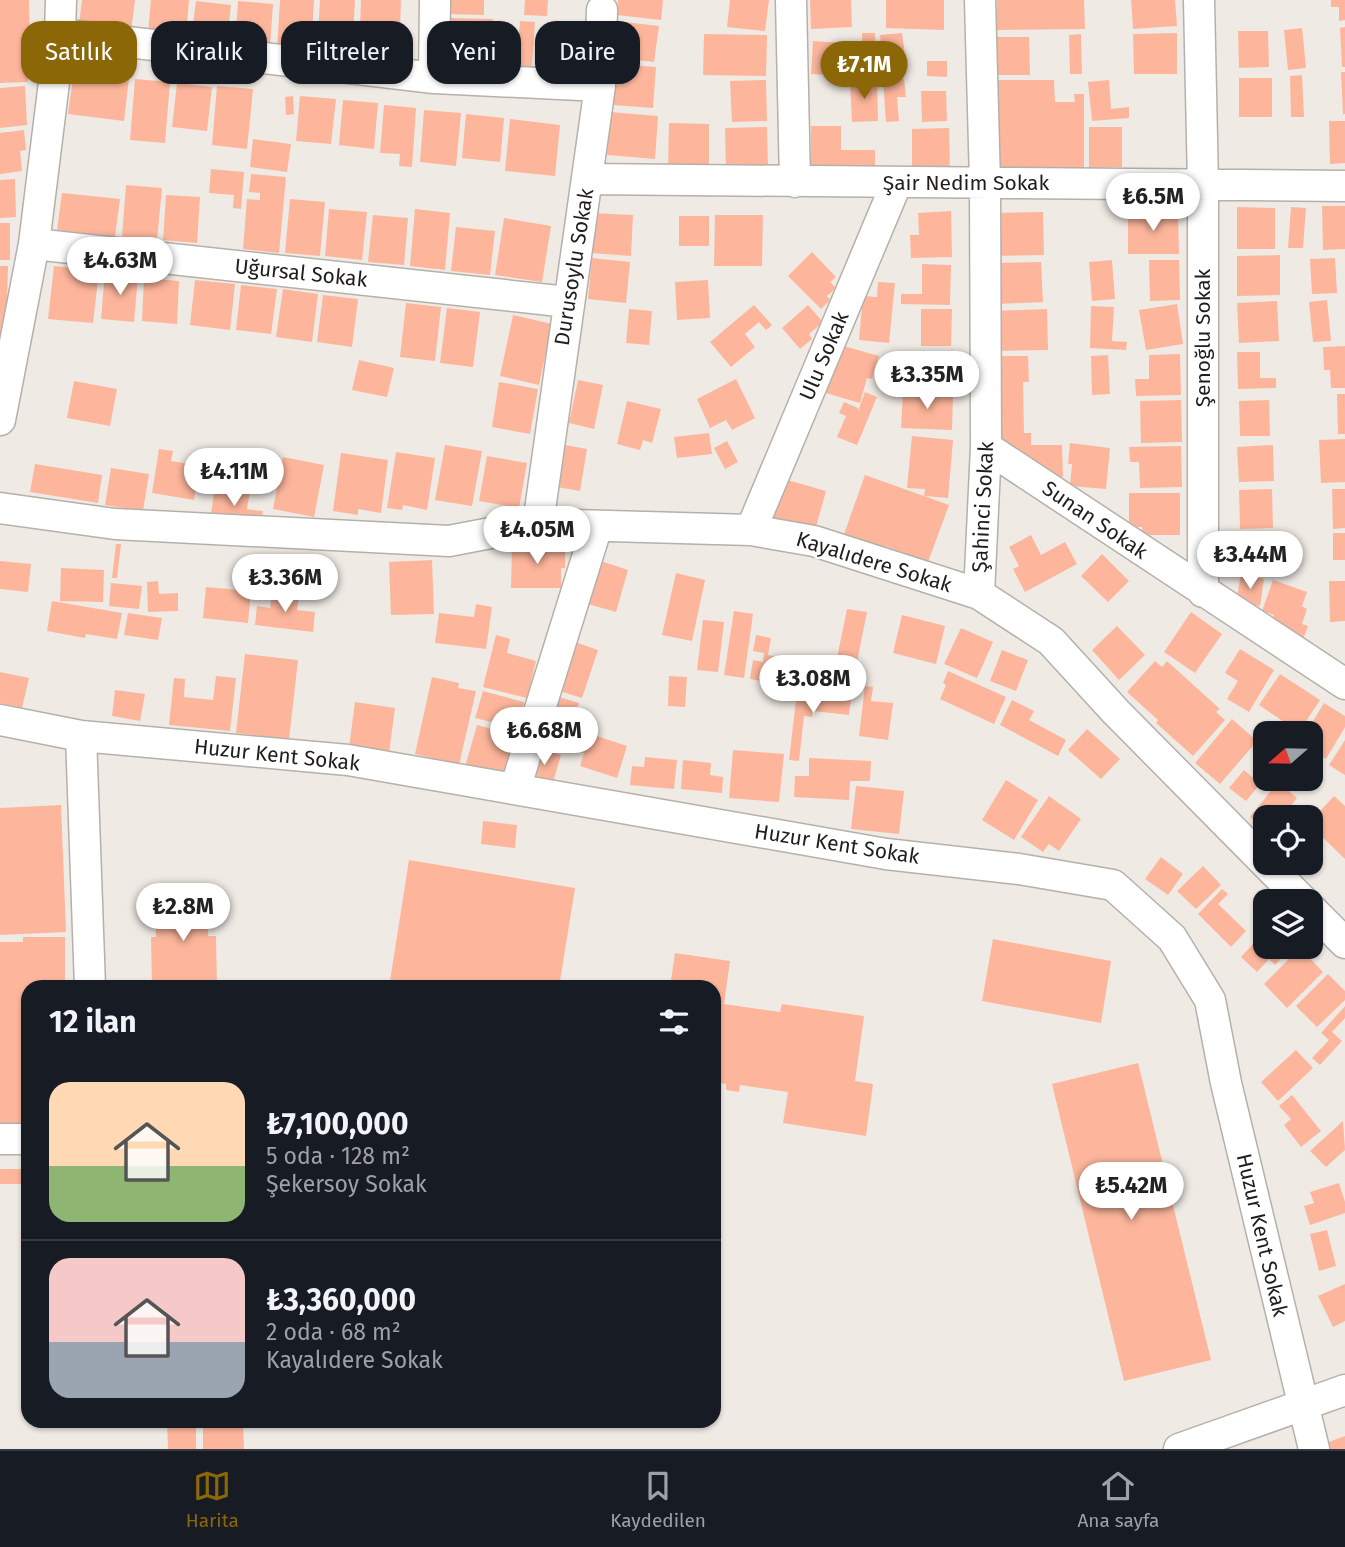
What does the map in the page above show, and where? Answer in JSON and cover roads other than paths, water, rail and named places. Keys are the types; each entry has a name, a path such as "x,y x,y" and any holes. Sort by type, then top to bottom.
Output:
{"street":[{"path":"60,21 61,0"},
{"path":"435,0 435,21"},
{"path":"791,0 795,182"},
{"name":"Şahinci Sokak","path":"979,594 986,447 985,183 980,0"},
{"name":"Şenoğlu Sokak","path":"1199,0 1203,185 1203,592"},
{"name":"Durusoylu Sokak","path":"538,524 600,86 602,10"},
{"path":"137,43 427,77"},
{"path":"521,82 600,86"},
{"path":"0,419 34,244 54,84"},
{"name":"Şair Nedim Sokak","path":"587,179 1345,187"},
{"name":"Ulu Sokak","path":"751,530 897,183"},
{"name":"Uğursal Sokak","path":"34,244 568,302"},
{"name":"Sunan Sokak","path":"986,447 1345,684"},
{"name":"Kayalıdere Sokak","path":"0,508 115,524 449,541 538,524 751,530 814,541 979,594 1051,641 1116,712 1291,889"},
{"path":"515,789 597,526"},
{"name":"Huzur Kent Sokak","path":"0,720 81,736 348,760 886,854 1019,869 1113,885 1172,938 1210,1000 1226,1083 1314,1449"},
{"path":"81,736 90,980"},
{"path":"1323,921 1345,943"},
{"path":"0,1139 21,1139"},
{"path":"1179,1449 1345,1390"}]}
